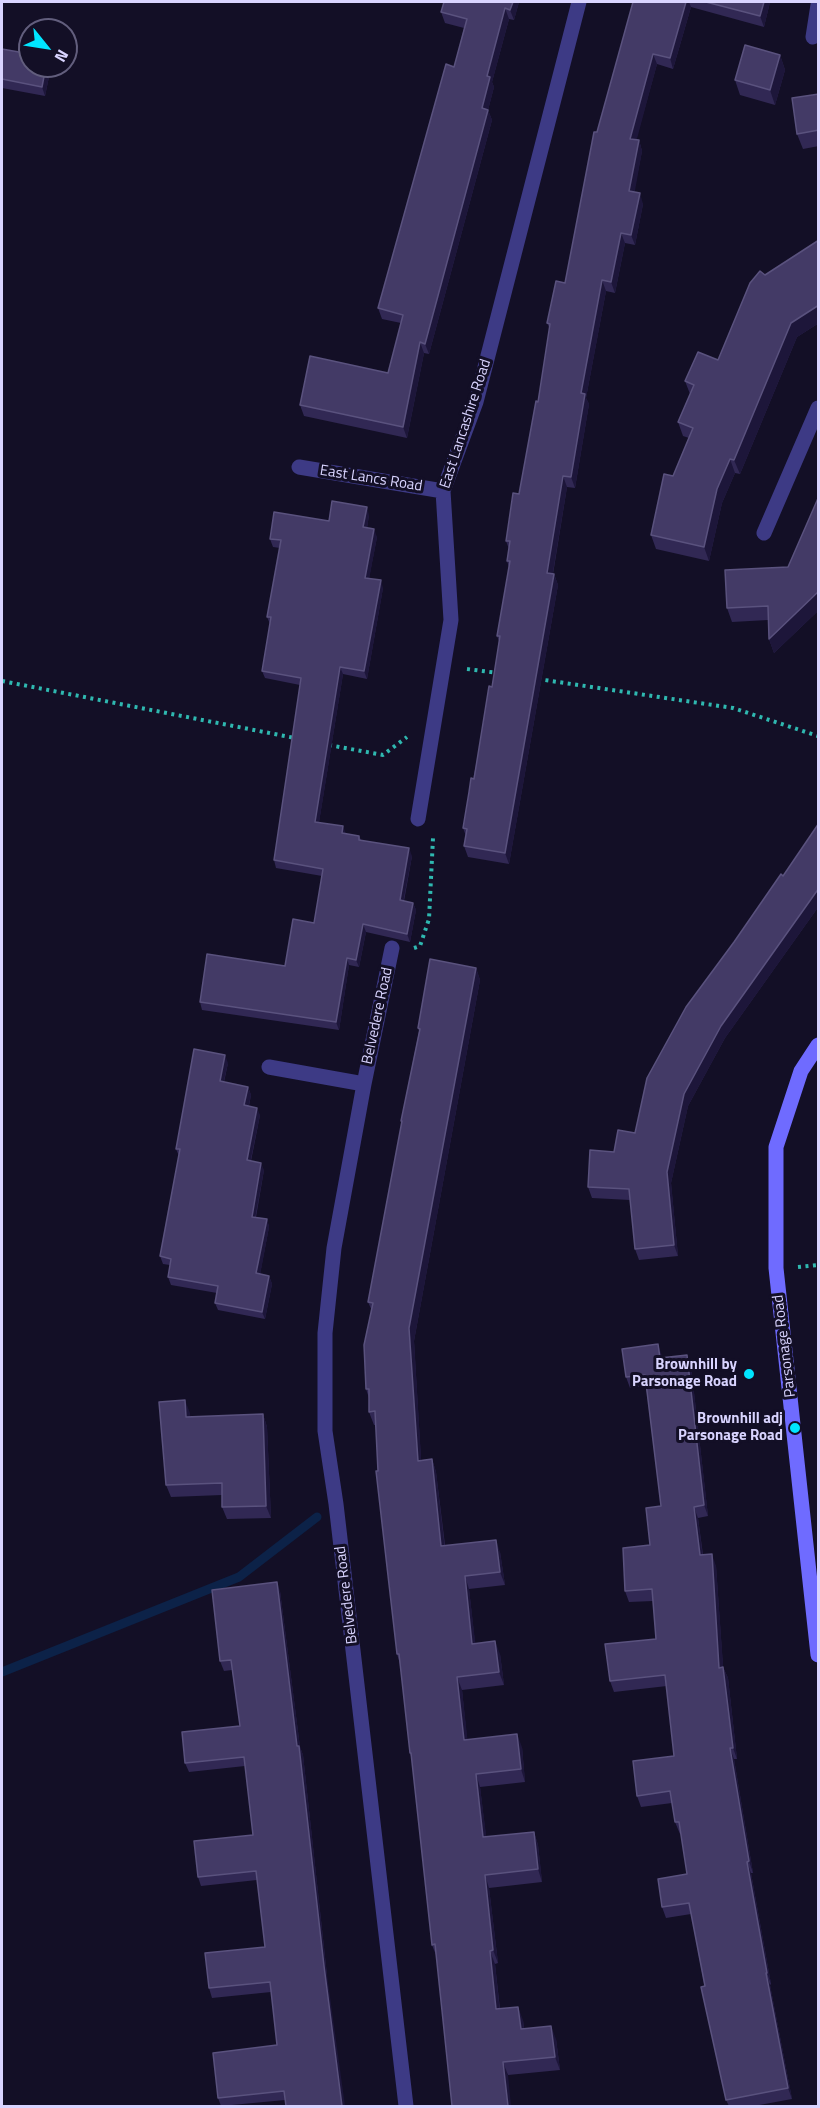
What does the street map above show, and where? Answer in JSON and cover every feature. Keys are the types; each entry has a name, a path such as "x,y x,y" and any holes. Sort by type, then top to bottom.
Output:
{"street":[{"name":"East Lancashire Road","path":"418,819 451,620 443,491 476,402 579,2"},
{"path":"813,37 819,5"},
{"path":"764,532 819,408"},
{"name":"East Lancs Road","path":"299,466 443,491"},
{"name":"Belvedere Road","path":"392,948 334,1248 325,1333 325,1431 336,1504 406,2106"},
{"name":"Parsonage Road","path":"819,1045 801,1071 776,1147 776,1268 819,1656"},
{"name":"Belvedere Road","path":"269,1067 364,1084"}],"path":[{"path":"392,948 408,950 420,946 429,919 433,835 418,819"}],"building":[{"path":"444,2 513,2 510,10 505,8 487,76 490,77 482,108 488,110 425,344 420,342 403,427 300,405 310,356 388,373 403,315 378,308 446,64 454,67 467,19 441,12"},
{"path":"633,2 686,2 670,58 653,54 630,139 639,140 629,191 640,193 631,235 621,233 611,282 602,280 581,393 585,394 571,477 563,476 547,573 554,574 505,853 464,846 467,829 463,828 471,778 474,779 489,686 492,687 500,636 497,636 510,561 507,561 510,541 506,541 513,493 519,494 536,401 538,402 550,324 547,323 556,281 565,283 594,132 597,132"},
{"path":"706,2 764,2 760,16"},
{"path":"745,45 780,55 770,90 735,80"},
{"path":"2,49 18,52 18,78 44,78 42,87 2,79"},
{"path":"819,94 819,130 797,134 792,98"},
{"path":"819,240 819,305 791,323 734,460 730,459 717,489 704,547 651,535 664,474 673,476 693,428 678,422 694,385 685,381 698,352 718,360 750,283 760,271 765,275"},
{"path":"819,496 819,591 769,639 768,606 727,608 725,570 788,567"},
{"path":"332,501 367,507 363,527 374,529 365,578 381,580 364,671 340,667 315,822 343,826 342,833 359,836 359,840 409,848 400,900 413,903 407,934 363,924 356,960 347,958 336,1022 200,1002 207,954 285,966 293,919 314,923 323,869 274,860 301,678 262,671 271,617 267,617 281,540 270,539 274,512 329,521"},
{"path":"819,823 819,888 721,1026 684,1094 667,1172 674,1245 635,1249 629,1189 588,1187 590,1150 614,1152 618,1130 635,1133 647,1078 686,1007 781,874 783,876"},
{"path":"430,959 476,968 409,1328 418,1461 432,1459 441,1546 496,1540 500,1572 465,1576 472,1644 495,1641 499,1672 457,1677 464,1740 517,1734 521,1769 476,1774 483,1837 534,1832 538,1869 485,1875 493,1950 490,1951 496,2009 518,2007 521,2029 551,2026 555,2057 503,2062 508,2106 452,2106 435,1944 432,1945 376,1471 378,1471 375,1411 369,1412 369,1389 366,1389 364,1345 373,1303 368,1302 420,1029 418,1028"},
{"path":"194,1049 225,1055 220,1081 248,1087 244,1105 257,1108 247,1160 261,1163 252,1217 267,1219 256,1273 269,1276 262,1312 215,1303 218,1286 168,1277 171,1259 160,1256 180,1149 176,1149"},
{"path":"658,1344 660,1358 687,1355 704,1505 694,1507 700,1555 712,1554 719,1668 723,1667 733,1748 730,1748 749,1861 747,1862 788,2088 726,2100 701,1987 705,1986 689,1903 662,1907 658,1879 687,1874 679,1822 675,1822 670,1791 637,1796 633,1761 674,1756 665,1675 610,1681 605,1644 656,1639 652,1589 625,1591 623,1548 650,1545 646,1508 661,1506 645,1375 626,1377 622,1349"},
{"path":"185,1400 186,1417 263,1414 266,1506 222,1507 222,1483 166,1485 159,1402"},
{"path":"277,1582 342,2106 286,2106 284,2091 218,2098 213,2053 277,2045 270,1982 209,1988 205,1953 265,1947 256,1871 198,1877 194,1841 253,1835 244,1757 185,1763 182,1732 240,1726 231,1660 220,1661 212,1590"}],"waterway":[{"path":"2,1672 239,1577 317,1517"}],"place":[{"name":"Brownhill by Parsonage Road","path":"749,1374"},
{"name":"Brownhill adj Parsonage Road","path":"795,1428"}]}
